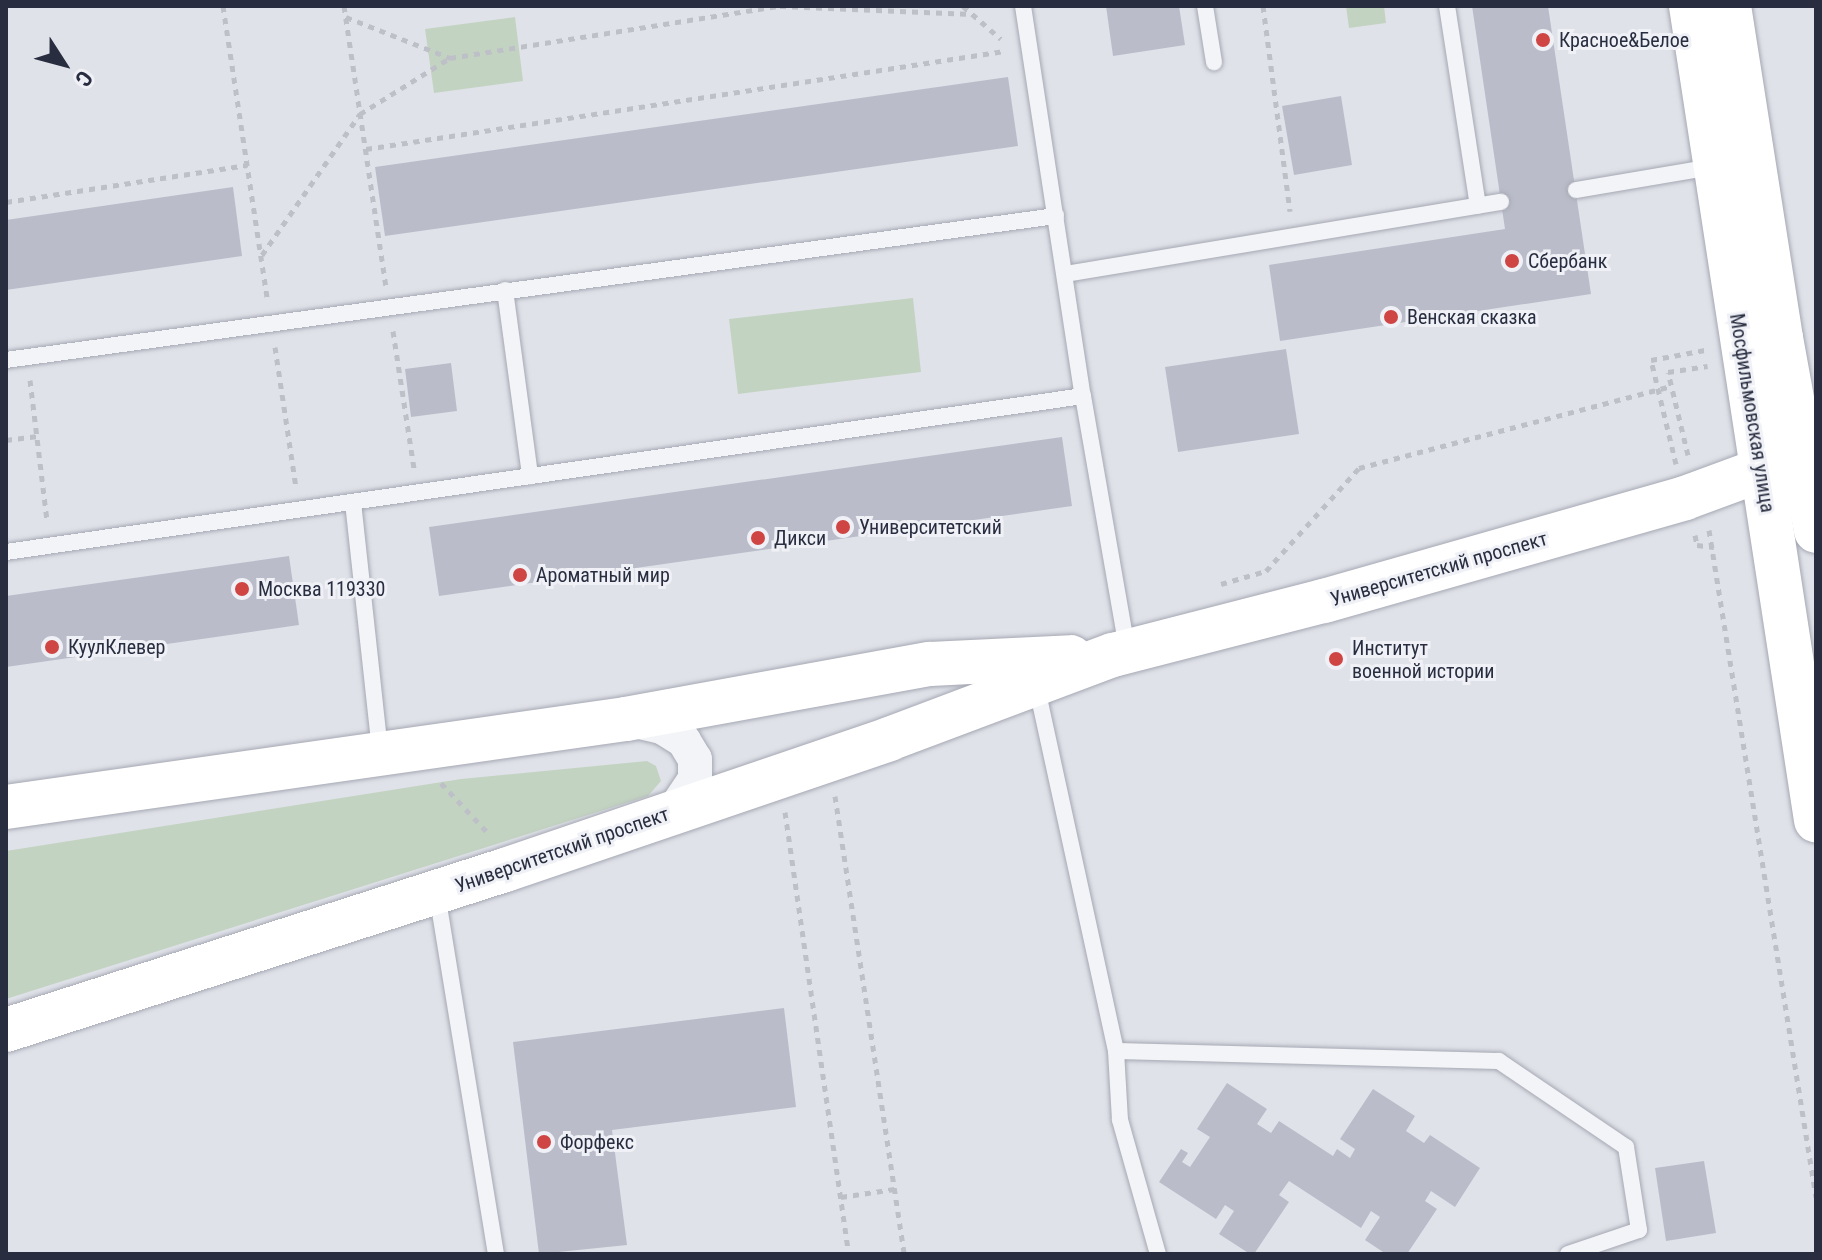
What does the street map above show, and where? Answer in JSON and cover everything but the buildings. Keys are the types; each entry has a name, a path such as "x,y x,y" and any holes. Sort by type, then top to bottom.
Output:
{"main road":[{"name":"Мосфильмовская улица","path":"1691,6 1816,820"},
{"name":"Мосфильмовская улица","path":"1729,6 1781,338 1816,531"},
{"name":"Университетский проспект","path":"6,1030 437,893 889,739 1120,653 1339,597 1685,498 1761,470"},
{"name":"Университетский проспект","path":"6,807 626,719 930,664 1120,653"}],"street":[{"path":"626,719 662,727 684,741 695,759 695,779 673,812"}],"lane":[{"path":"1023,6 1120,653"},
{"path":"1205,6 1214,62"},
{"path":"1447,6 1478,206"},
{"path":"1576,190 1715,167"},
{"path":"1065,274 1501,202"},
{"path":"6,360 1056,216"},
{"path":"505,290 530,476"},
{"path":"6,552 1083,396"},
{"path":"353,502 380,754"},
{"path":"1035,683 1116,1051 1120,1120 1158,1254"},
{"path":"437,893 496,1254"},
{"path":"1116,1051 1499,1061 1626,1147 1639,1230 1568,1254"}],"path":[{"path":"223,6 299,510"},
{"path":"344,6 417,493"},
{"path":"261,256 360,114 450,58 780,6 972,14"},
{"path":"366,149 1013,49 963,6"},
{"path":"1263,6 1293,236"},
{"path":"346,17 450,58"},
{"path":"6,202 247,165"},
{"path":"27,357 50,546"},
{"path":"1651,360 1672,452"},
{"path":"1266,571 1359,468 1671,386"},
{"path":"6,440 38,436"},
{"path":"1714,547 1816,1197"},
{"path":"441,783 497,844"},
{"path":"837,810 904,1254"},
{"path":"786,816 849,1254"},
{"path":"841,1197 894,1189"}],"green space":[{"path":"1346,6 1384,6 1386,23 1349,28"},
{"path":"515,17 523,81 434,93 425,29"},
{"path":"913,298 921,372 738,394 729,319"},
{"path":"647,761 656,766 661,781 648,796 6,999 6,851 461,779"}],"place":[{"name":"Красное&Белое","path":"1543,40"},
{"name":"Сбербанк","path":"1512,261"},
{"name":"Венская сказка","path":"1391,317"},
{"name":"Университетский","path":"843,527"},
{"name":"Дикси","path":"758,538"},
{"name":"Ароматный мир","path":"520,575"},
{"name":"Москва 119330","path":"242,589"},
{"name":"КуулКлевер","path":"52,647"},
{"name":"Институт военной истории","path":"1336,659"},
{"name":"Форфекс","path":"544,1142"}]}
